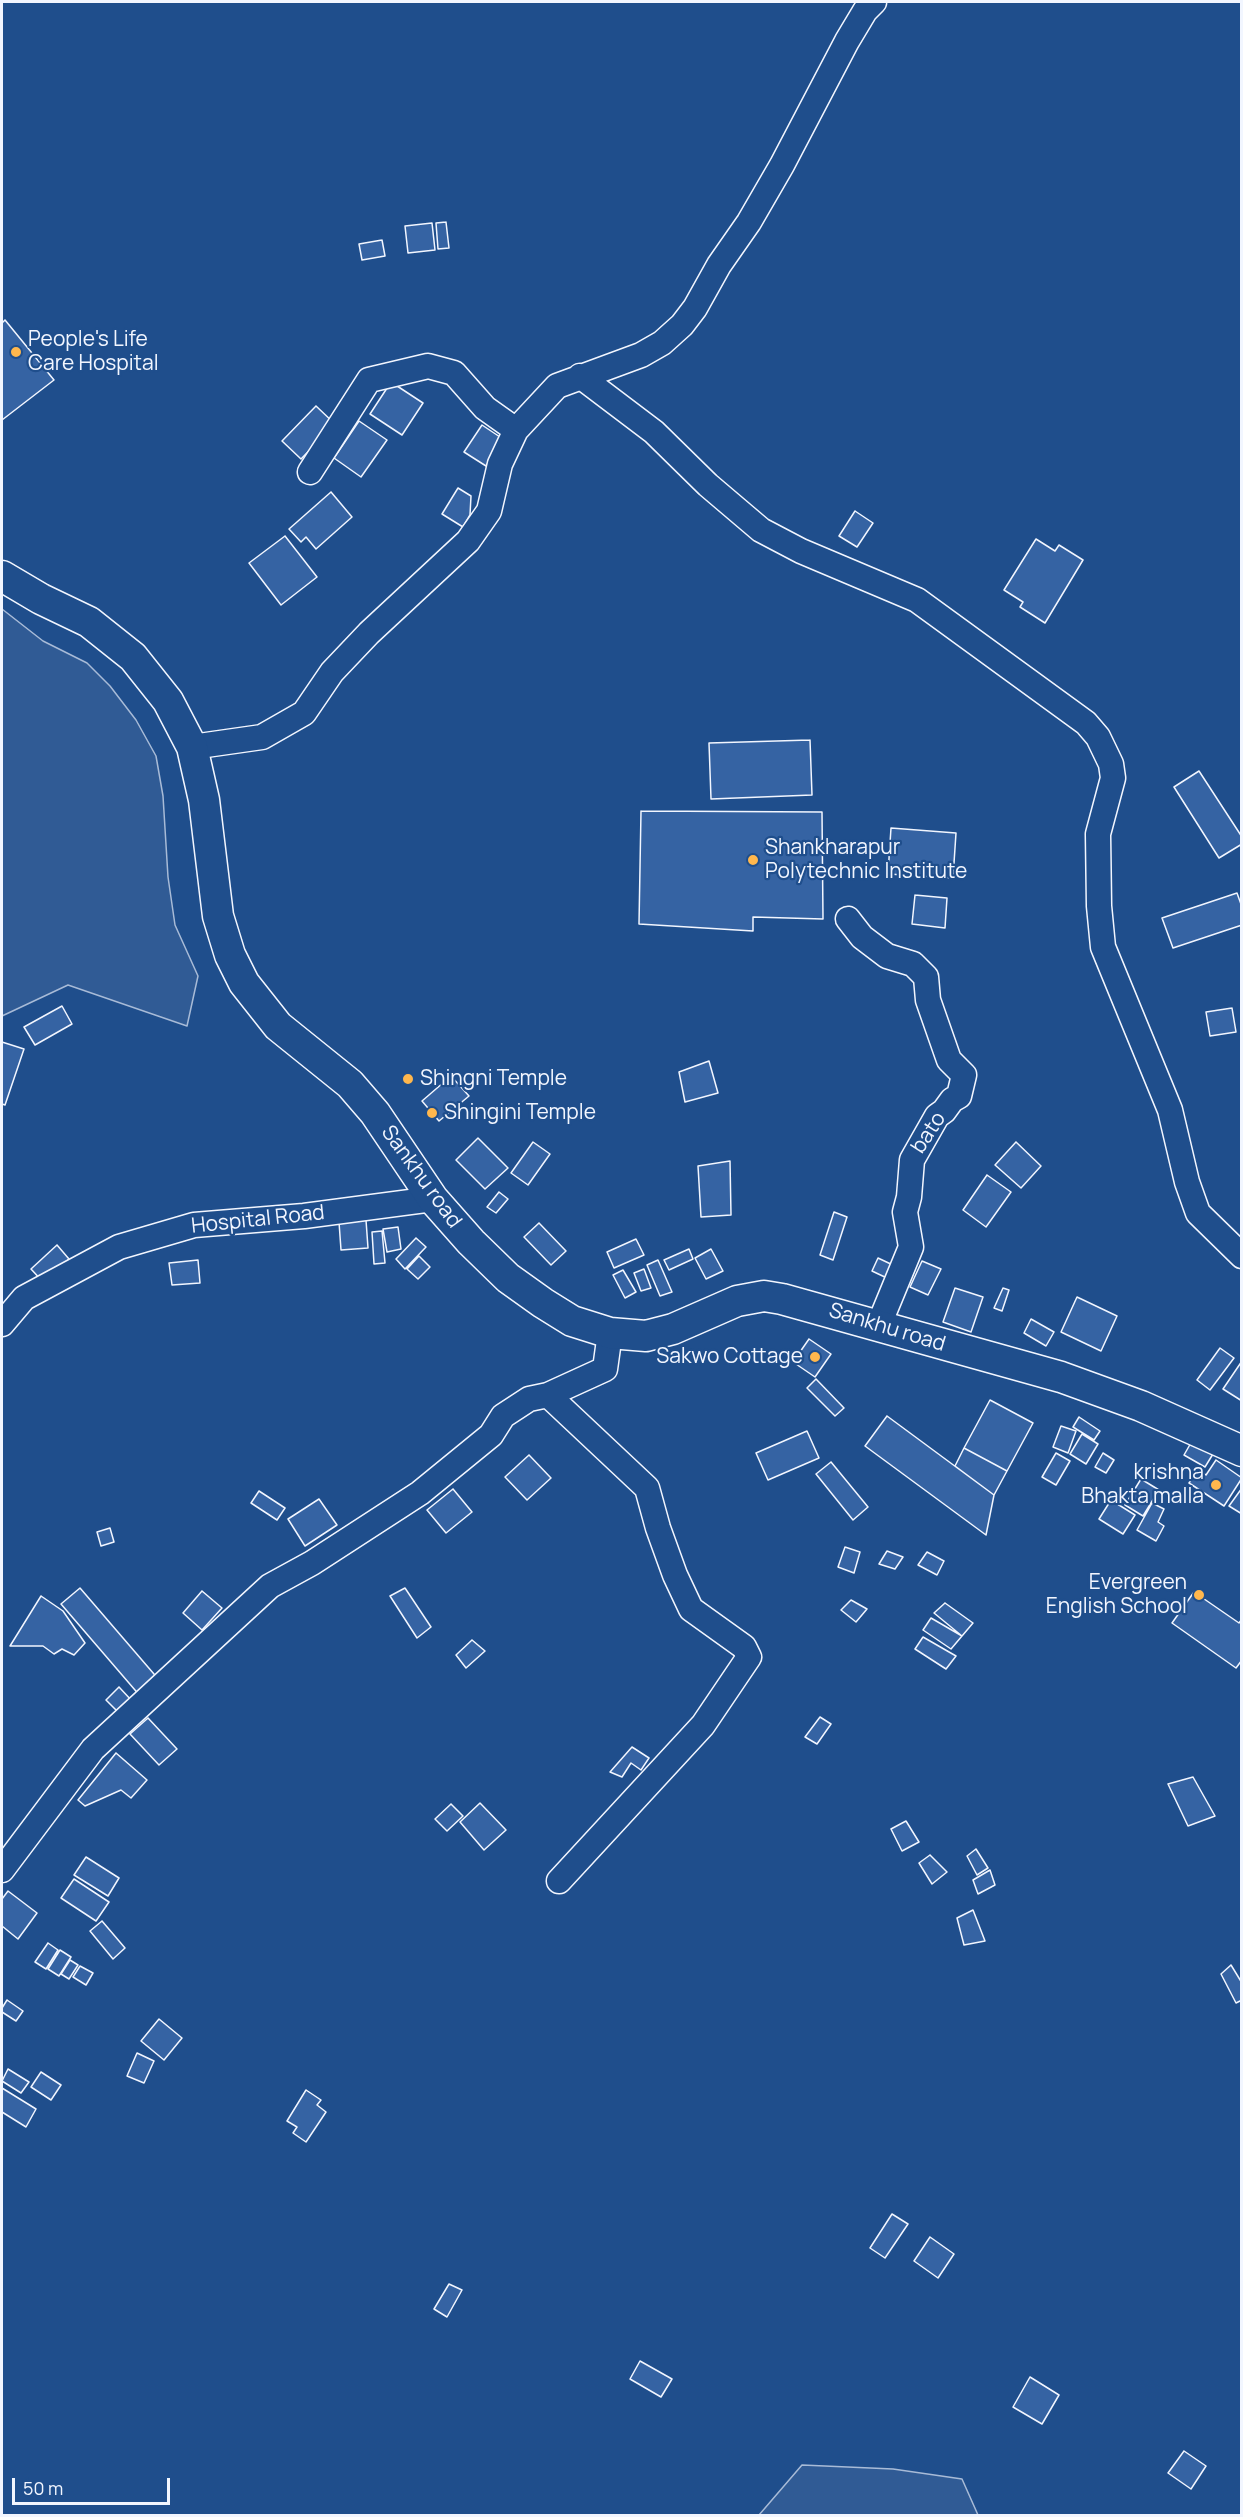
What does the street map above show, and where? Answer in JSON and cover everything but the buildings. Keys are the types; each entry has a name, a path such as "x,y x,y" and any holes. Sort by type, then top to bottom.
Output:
{"main road":[{"name":"Sankhu road","path":"2,576 41,599 89,622 134,657 168,701 192,747 204,800 218,916 230,955 244,983 278,1026 350,1084 375,1113 433,1199 471,1242 508,1278 572,1321 610,1333 646,1336 673,1329 737,1301 764,1296 814,1306 878,1327 1061,1377 1141,1406 1242,1450"}],"street":[{"path":"192,747 262,737 304,713 339,664 468,540 489,511 500,464 516,430 557,386 641,355 662,343 689,316 719,265 749,222 782,165 847,41 865,10 874,2"},
{"path":"310,472 369,380 428,366 454,373 484,408 516,430"},
{"path":"580,376 654,432 708,484 761,530 801,551 917,600 1086,723 1098,737 1111,764 1113,778 1098,834 1099,906 1103,947 1170,1110 1187,1182 1198,1212 1242,1256"},
{"name":"bato","path":"848,918 861,937 887,956 913,964 926,977 928,999 949,1060 964,1075 959,1096 937,1116 912,1160 909,1197 905,1212 911,1247 878,1327"},
{"name":"Hospital Road","path":"2,1324 24,1298 120,1247 173,1231 194,1225 304,1216 433,1199"},
{"path":"2,1870 93,1749 270,1586 312,1563 420,1493 491,1435 503,1416 529,1400 548,1395 605,1369 610,1333"},
{"path":"548,1395 647,1488 675,1575 691,1609 744,1647 749,1657 703,1725 559,1881"}],"shaded area":[{"path":"2,609 43,641 87,663 110,686 136,720 156,756 163,796 168,877 175,925 198,976 187,1026 68,985 2,1016"},
{"path":"802,2465 893,2469 962,2479 978,2515 759,2515"}],"place":[{"name":"People's Life Care Hospital","path":"16,352"},
{"name":"Shankharapur Polytechnic Institute","path":"753,860"},
{"name":"Shingni Temple","path":"408,1079"},
{"name":"Shingini Temple","path":"432,1113"},
{"name":"Sakwo Cottage","path":"815,1357"},
{"name":"krishna Bhakta malla","path":"1216,1485"},
{"name":"Evergreen English School","path":"1199,1595"}]}
